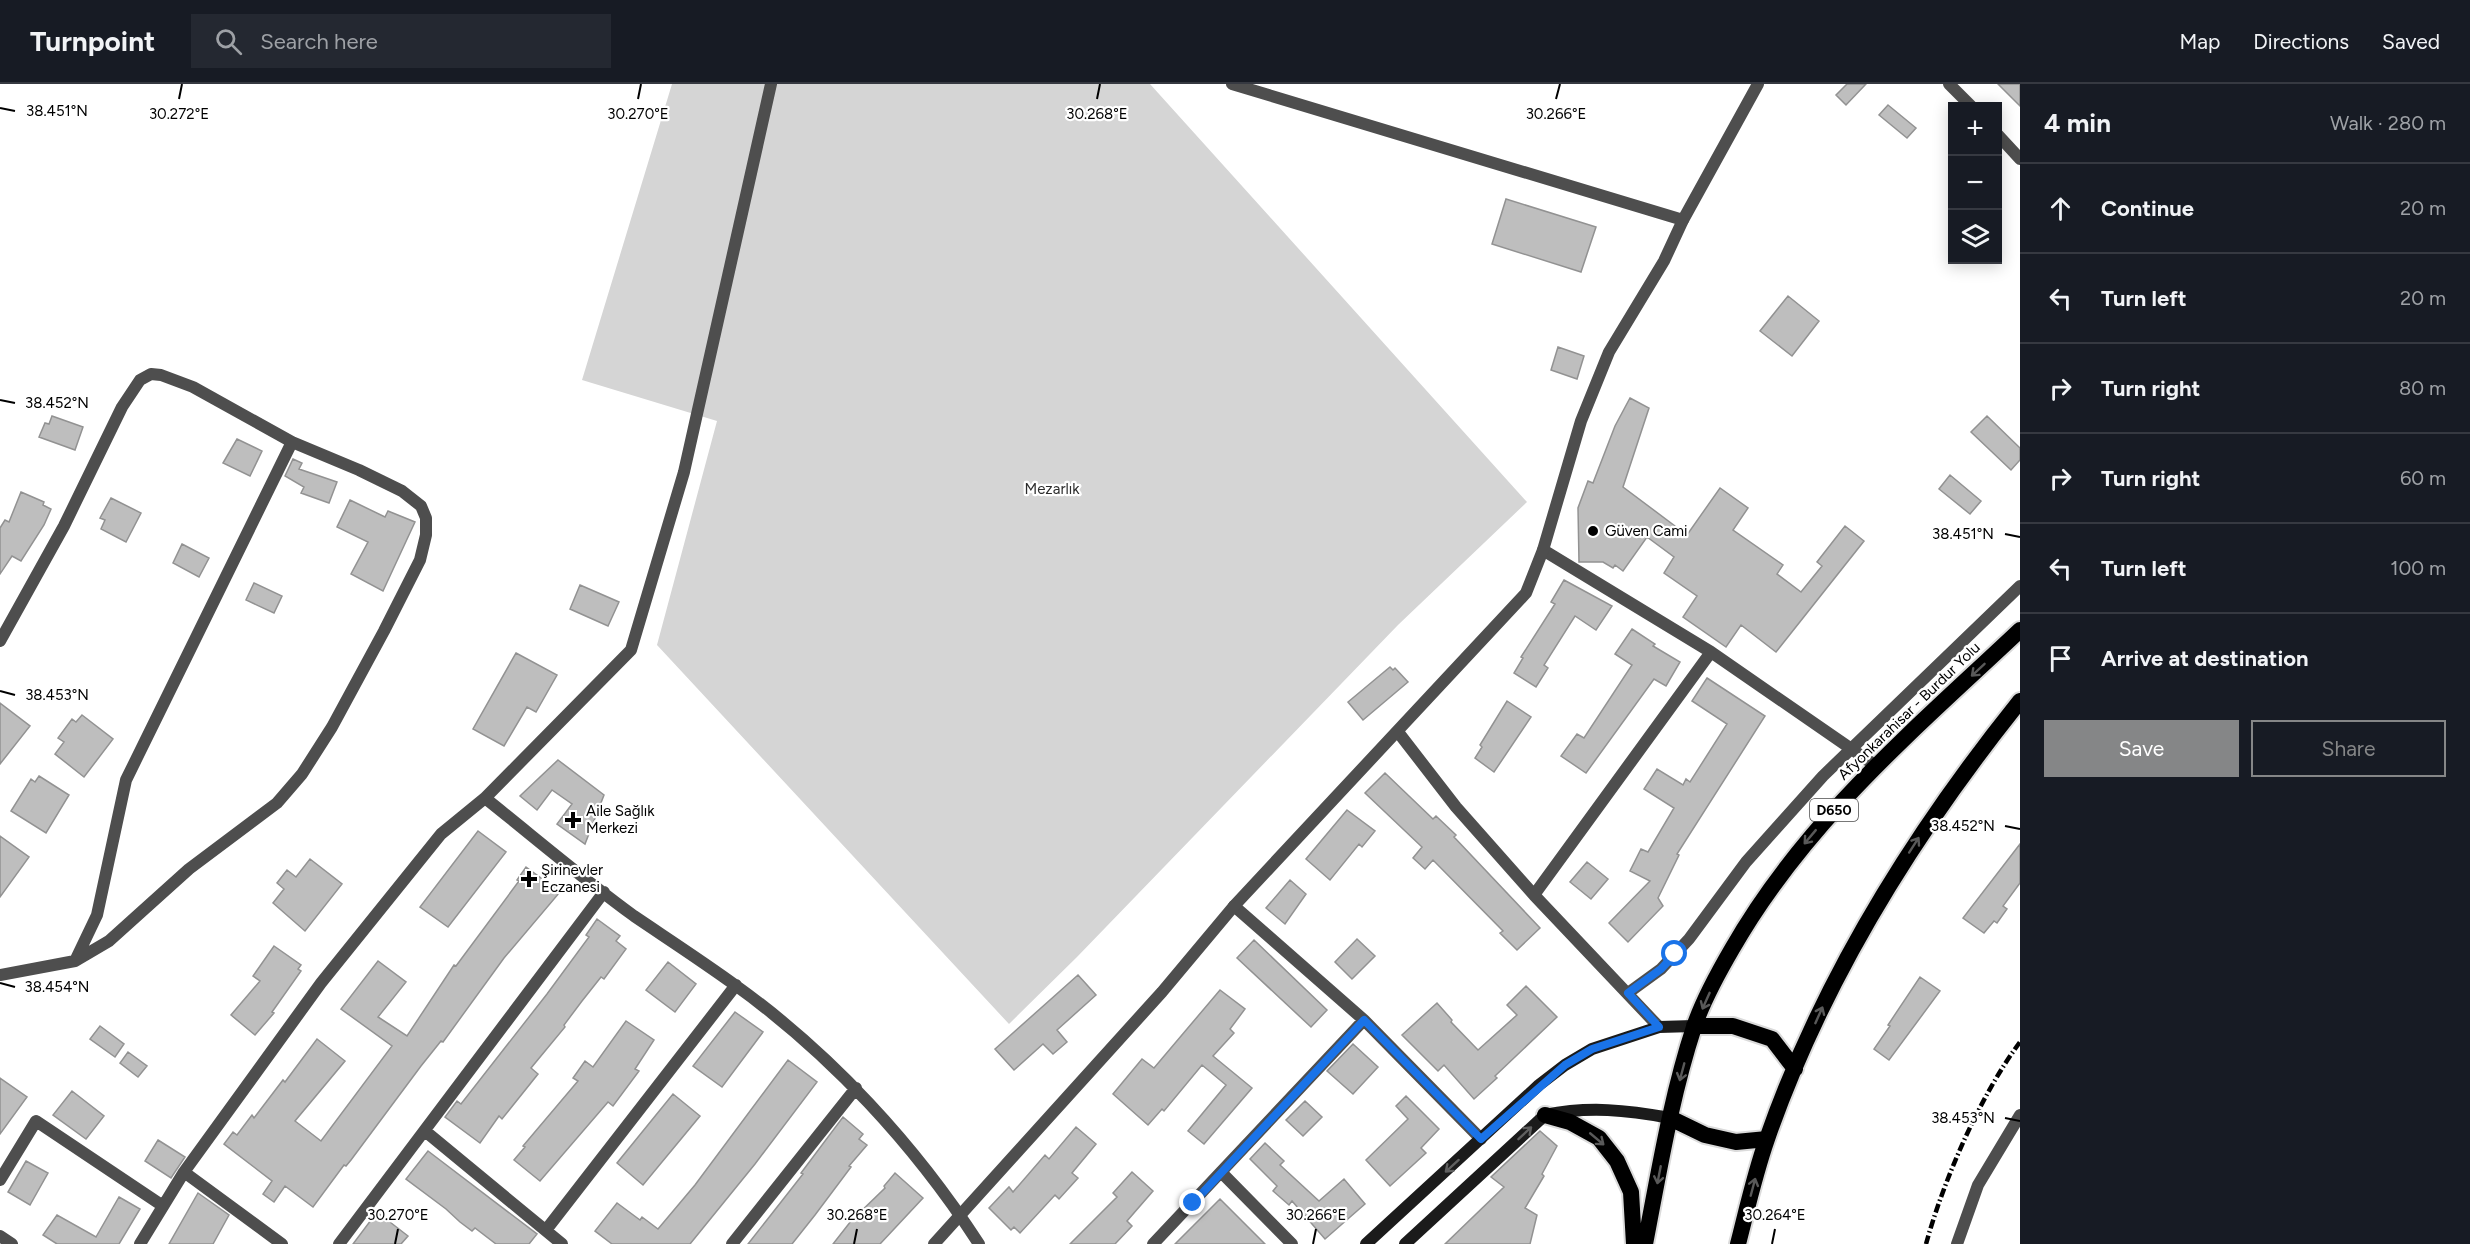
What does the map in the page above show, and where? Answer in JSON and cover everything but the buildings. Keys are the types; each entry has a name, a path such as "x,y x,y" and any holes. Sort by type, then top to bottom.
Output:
{"highway":[{"name":"Afyonkarahisar - Burdur Yolu","path":"1645,1244 1670,1118 1695,1026 1718,974 1745,926 1781,871 1823,821 1876,766 2020,630"},
{"path":"1738,1244 1767,1138 1833,984 1884,891 1969,765 2020,700"},
{"path":"1695,1026 1733,1026 1772,1039 1795,1069"},
{"path":"1545,1115 1570,1122 1599,1138 1617,1161 1630,1192 1634,1244"},
{"path":"1670,1118 1705,1135 1736,1143 1767,1138"}],"main road":[{"path":"1366,1244 1565,1065 1592,1049 1659,1027 1695,1026"},
{"path":"1405,1244 1545,1115 1575,1109 1630,1111 1670,1118"}],"street":[{"path":"140,1244 184,1172 321,983 441,834 484,798 631,650 684,472 771,84"},
{"path":"1232,84 1683,220"},
{"path":"1949,84 1967,102"},
{"path":"934,1244 1162,992 1233,906 1526,593 1543,550 1581,422 1609,352 1664,261 1754,85"},
{"path":"2002,139 2020,159"},
{"path":"0,640 64,526 122,407 140,380 151,374 161,375 193,387 292,442 391,486 421,506 426,518 426,535 420,560 332,727 302,774 277,803 189,869 109,941 75,961 0,975"},
{"path":"75,961 97,915 126,780 292,442"},
{"path":"1543,550 1711,652 1876,766"},
{"path":"1628,993 1661,969 1675,954 1768,837 1852,748 2020,586"},
{"path":"1533,895 1711,652"},
{"path":"1398,732 1456,807 1533,895 1659,1027"},
{"path":"484,798 632,914 736,985 856,1088 960,1215 979,1244"},
{"path":"339,1244 604,892"},
{"path":"1233,906 1364,1020 1481,1139"},
{"path":"546,1230 736,985"},
{"path":"1153,1244 1364,1020"},
{"path":"732,1244 856,1088"},
{"path":"1957,1244 1978,1185 2020,1115"},
{"path":"0,1180 36,1121 163,1206"},
{"path":"425,1131 562,1244"},
{"path":"184,1172 282,1244"},
{"path":"1222,1173 1292,1244"},
{"path":"0,1236 12,1244"}],"green space":[{"name":"Mezarlık","path":"672,84 1150,84 1527,502 1398,625 1077,957 1009,1024 657,645 717,421 582,380"}],"railway":[{"path":"1926,1244 1953,1166 1977,1113 2020,1042"}],"place":[{"name":"Güven Cami","path":"1593,531"},
{"name":"Aile Sağlık Merkezi","path":"573,820"},
{"name":"Şirinevler Eczanesi","path":"529,879"}],"route":[{"path":"1193,1203 1364,1020 1481,1139 1565,1065 1592,1049 1659,1027 1628,993 1661,969 1675,954"}]}
